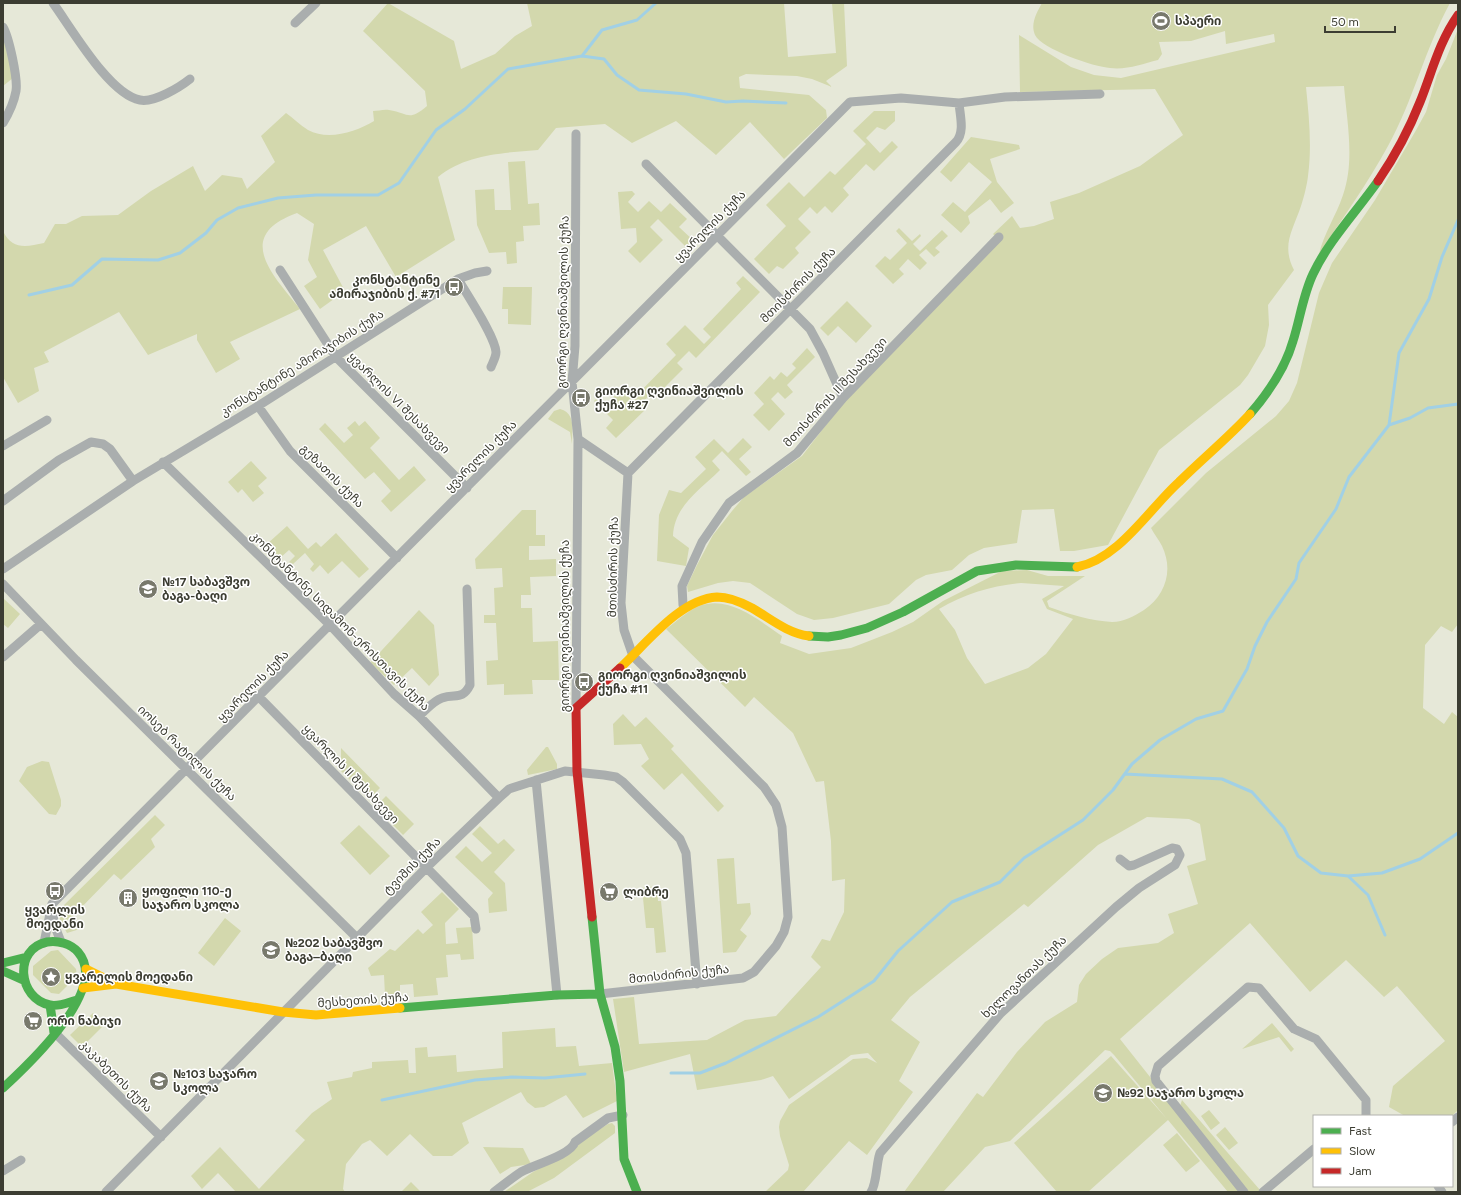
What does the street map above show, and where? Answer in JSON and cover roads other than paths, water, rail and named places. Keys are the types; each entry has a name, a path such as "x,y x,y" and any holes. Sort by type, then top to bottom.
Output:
{"street":[{"path":"53,3 96,63 112,83 127,96 142,101 150,100 182,86 190,79"},
{"path":"295,23 316,3"},
{"path":"576,708 633,656 669,619 686,607 710,599 730,597 746,605 774,624 796,634 808,637 839,635 863,629 892,618 974,572 1000,566 1025,565 1067,569 1085,566 1103,556 1118,544 1177,484 1250,414 1273,386 1291,350 1307,290 1319,262 1349,222 1395,154 1420,101 1439,45 1448,28 1458,15"},
{"path":"3,27 7,33 12,56 16,90 9,112 3,123"},
{"name":"ყვარელის ქუჩა","path":"52,904 850,102 901,98 959,103 1005,97 1100,94"},
{"name":"მთისძირის ქუჩა","path":"600,994 744,978 754,972 764,961 781,937 788,917 782,827 776,805 764,787 633,656 624,630 621,603 628,473 792,310 956,142 960,137 961,131 959,103"},
{"name":"გიორგი ღვინიაშვილის ქუჩა","path":"576,134 575,346 572,382 578,439 577,771 600,994 615,1047 623,1115 622,1137 624,1159 637,1192"},
{"path":"646,164 810,329 843,398"},
{"name":"მთისძირის II შესახვევი","path":"686,607 683,605 682,586 702,542 729,503 797,453 843,398 999,237"},
{"name":"ყვარლის VI შესახვევი","path":"280,270 336,357 467,488"},
{"name":"კონსტანტინე ამირაჯიბის ქუჩა","path":"3,569 133,481 258,406 458,279 475,273 487,271"},
{"path":"458,279 496,351 491,366"},
{"name":"გეზათის ქუჩა","path":"258,406 290,450 397,558"},
{"path":"3,446 47,420"},
{"path":"578,439 628,473"},
{"path":"3,501 59,460 91,442 104,444 110,448 133,481"},
{"name":"კონსტანტინე სიდამონ-ერისთავის ქუჩა","path":"163,462 330,625 394,694 419,716 498,798"},
{"name":"იოსებ რატილის ქუჩა","path":"3,584 41,624 357,938"},
{"path":"419,716 436,701 443,697 466,693 470,685 467,589"},
{"path":"3,657 41,624"},
{"name":"ყვარლის II შესახვევი","path":"259,697 474,916 476,930"},
{"name":"ტვიშის ქუჩა","path":"283,1012 498,798 509,789 565,771 577,771 616,777 623,782 684,846 697,984"},
{"path":"536,780 557,995"},
{"name":"ხელოვანთას ქუჩა","path":"871,1192 874,1188 876,1166 880,1153 1000,1014 1116,907 1139,888 1175,865 1180,855 1177,849 1172,848 1129,866 1120,859"},
{"path":"52,904 54,924 61,942"},
{"path":"44,943 52,904"},
{"path":"3,1088 41,1052 77,1000 86,979 86,969 83,959 78,951 70,945 61,942 44,943 30,952 23,968 23,980 32,996 38,1001 50,1005 57,1005 77,1000"},
{"path":"3,963 27,957"},
{"path":"86,969 116,984"},
{"path":"3,971 23,980"},
{"path":"83,988 116,984"},
{"name":"მესხეთის ქუჩა","path":"116,984 283,1012 330,1016 557,995 600,994"},
{"path":"1244,1192 1177,1108 1156,1080 1155,1076 1158,1066 1248,987 1259,988 1294,1029 1316,1039 1366,1100 1366,1115"},
{"path":"50,1005 54,1032"},
{"path":"106,1192 283,1012"},
{"name":"კაკაბეთის ქუჩა","path":"54,1032 161,1137"},
{"path":"494,1192 522,1171 572,1147 575,1142 608,1118 623,1115"},
{"path":"1263,1192 1313,1150"},
{"path":"3,1171 21,1160"}],"waterway":[{"path":"29,295 72,285 102,259 158,260 180,253 206,233 217,220 238,208 278,198 316,195 378,195 399,183 436,130 465,109 508,69 582,56 602,30 637,20 656,3"},
{"path":"582,56 604,59 617,75 639,90 686,94 726,102 743,101 786,103"},
{"path":"671,1073 700,1073 726,1063 818,1017 874,981 898,951 952,902 1000,882 1024,858 1083,820 1113,790 1132,764 1160,740 1196,719 1223,711 1247,669 1255,646 1267,622 1296,579 1299,563 1336,509 1349,477 1389,425 1399,353 1429,299 1442,257 1458,220"},
{"path":"1389,425 1410,418 1428,408 1458,404"},
{"path":"1125,774 1222,779 1252,792 1284,828 1298,856 1321,873 1348,876 1382,873 1420,859 1458,833"},
{"path":"1348,876 1368,895 1385,935"},
{"path":"382,1100 475,1080 512,1077 545,1078 585,1074"}],"place":[{"name":"სპაერი","path":"1161,21"},
{"name":"კონსტანტინე ამირაჯიბის ქ. #71","path":"454,287"},
{"name":"გიორგი ღვინიაშვილის ქუჩა #27","path":"581,398"},
{"name":"№17 საბავშვო ბაგა-ბაღი","path":"148,589"},
{"name":"გიორგი ღვინიაშვილის ქუჩა #11","path":"584,682"},
{"name":"ყვარლის მოედანი","path":"55,891"},
{"name":"ლიბრე","path":"609,892"},
{"name":"ყოფილი 110-ე საჯარო სკოლა","path":"128,898"},
{"name":"№202 საბავშვო ბაგა–ბაღი","path":"271,950"},
{"name":"ყვარელის მოედანი","path":"51,977"},
{"name":"ორი ნაბიჯი","path":"33,1021"},
{"name":"№103 საჯარო სკოლა","path":"159,1081"},
{"name":"№92 საჯარო სკოლა","path":"1103,1093"}]}
